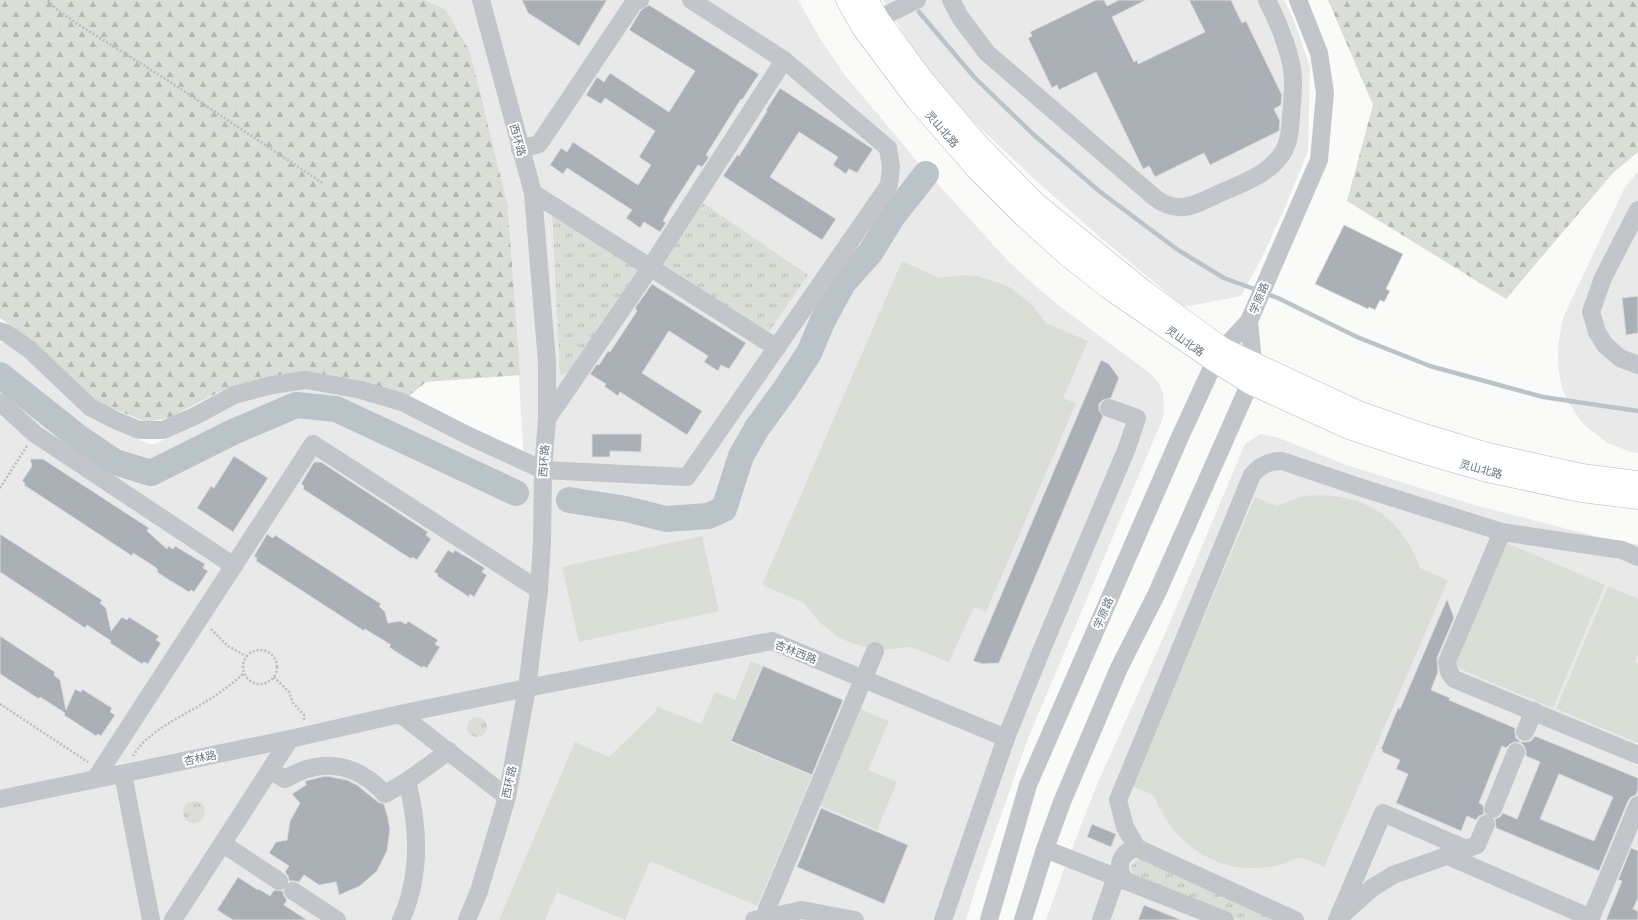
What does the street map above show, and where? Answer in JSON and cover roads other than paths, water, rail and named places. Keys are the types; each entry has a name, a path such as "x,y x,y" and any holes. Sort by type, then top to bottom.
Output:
{"main road":[{"name":"灵山北路","path":"847,0 864,28 916,99 977,169 1024,216 1066,254 1109,288 1219,355 1349,428 1487,471 1582,491 1638,498"},
{"name":"灵山北路","path":"867,0 878,19 925,83 979,146 1036,204 1146,293 1219,355"},
{"name":"灵山北路","path":"1252,373 1415,432 1492,455 1582,475 1638,482"}],"street":[{"name":"西环路","path":"467,920 479,891 507,797 527,688 539,590 542,543 541,505 547,419 547,362 533,193 481,0"},
{"path":"520,149 539,144 634,2 640,0"},
{"path":"0,331 6,333 29,349 90,407 139,430 163,430 195,416 234,395 272,385 306,380 361,390 402,402 471,437 543,470 687,477 889,185 891,167 888,148 784,60 692,0"},
{"path":"878,19 917,0"},
{"path":"951,0 960,17 987,53 1154,197 1165,204 1178,208 1193,206 1264,171 1278,159 1287,143 1290,134 1294,82 1288,52 1277,18 1267,0"},
{"name":"学原路","path":"989,920 1028,785 1180,437 1219,355 1249,322 1318,160 1325,93 1319,53 1298,0"},
{"path":"547,419 650,268 784,60"},
{"path":"533,193 777,348"},
{"path":"1638,210 1603,278 1591,312 1597,332 1605,345 1620,358 1638,365"},
{"name":"学原路","path":"1023,920 1045,849 1062,802 1120,668 1157,593 1252,373 1249,322"},
{"path":"0,402 35,434 234,566"},
{"path":"943,920 1006,738 1127,448 1137,418 1109,408"},
{"path":"98,775 313,444 539,590"},
{"path":"1137,848 1125,827 1118,800 1252,475 1256,470 1266,464 1282,461 1502,532 1622,550 1638,557"},
{"path":"1502,532 1447,662 1449,672 1454,678 1638,755"},
{"name":"杏林西路","path":"527,688 772,641 1006,738"},
{"path":"762,918 875,652"},
{"name":"杏林路","path":"3,803 98,775 123,774 527,688"},
{"path":"1525,732 1534,711"},
{"path":"400,714 507,797"},
{"path":"173,920 270,770 296,737"},
{"path":"270,770 285,779 300,771 317,766 340,767 370,779 385,794 449,752"},
{"path":"1337,920 1372,888 1392,875 1477,845 1516,752"},
{"path":"123,774 151,920"},
{"path":"401,920 413,881 416,842 413,808 406,781"},
{"path":"1448,856 1590,919 1638,806"},
{"path":"1337,920 1383,814 1466,849"},
{"path":"223,844 337,920"},
{"path":"1101,920 1121,879 1121,859 1125,853 1131,849 1137,848 1295,920"},
{"path":"1045,849 1225,920"},
{"path":"762,918 803,915 855,920"}],"waterway":[{"path":"919,12 975,78 1034,135 1099,191 1178,250 1224,278 1257,290"},
{"path":"569,500 626,509 666,519 708,516 724,509 741,456 757,428 809,353 823,320 843,283 870,253 893,216 926,174"},
{"path":"1264,293 1278,298 1357,337 1430,366 1543,397 1638,411"},
{"path":"0,375 78,437 115,462 151,473 233,432 296,405 336,409 516,493"}]}
